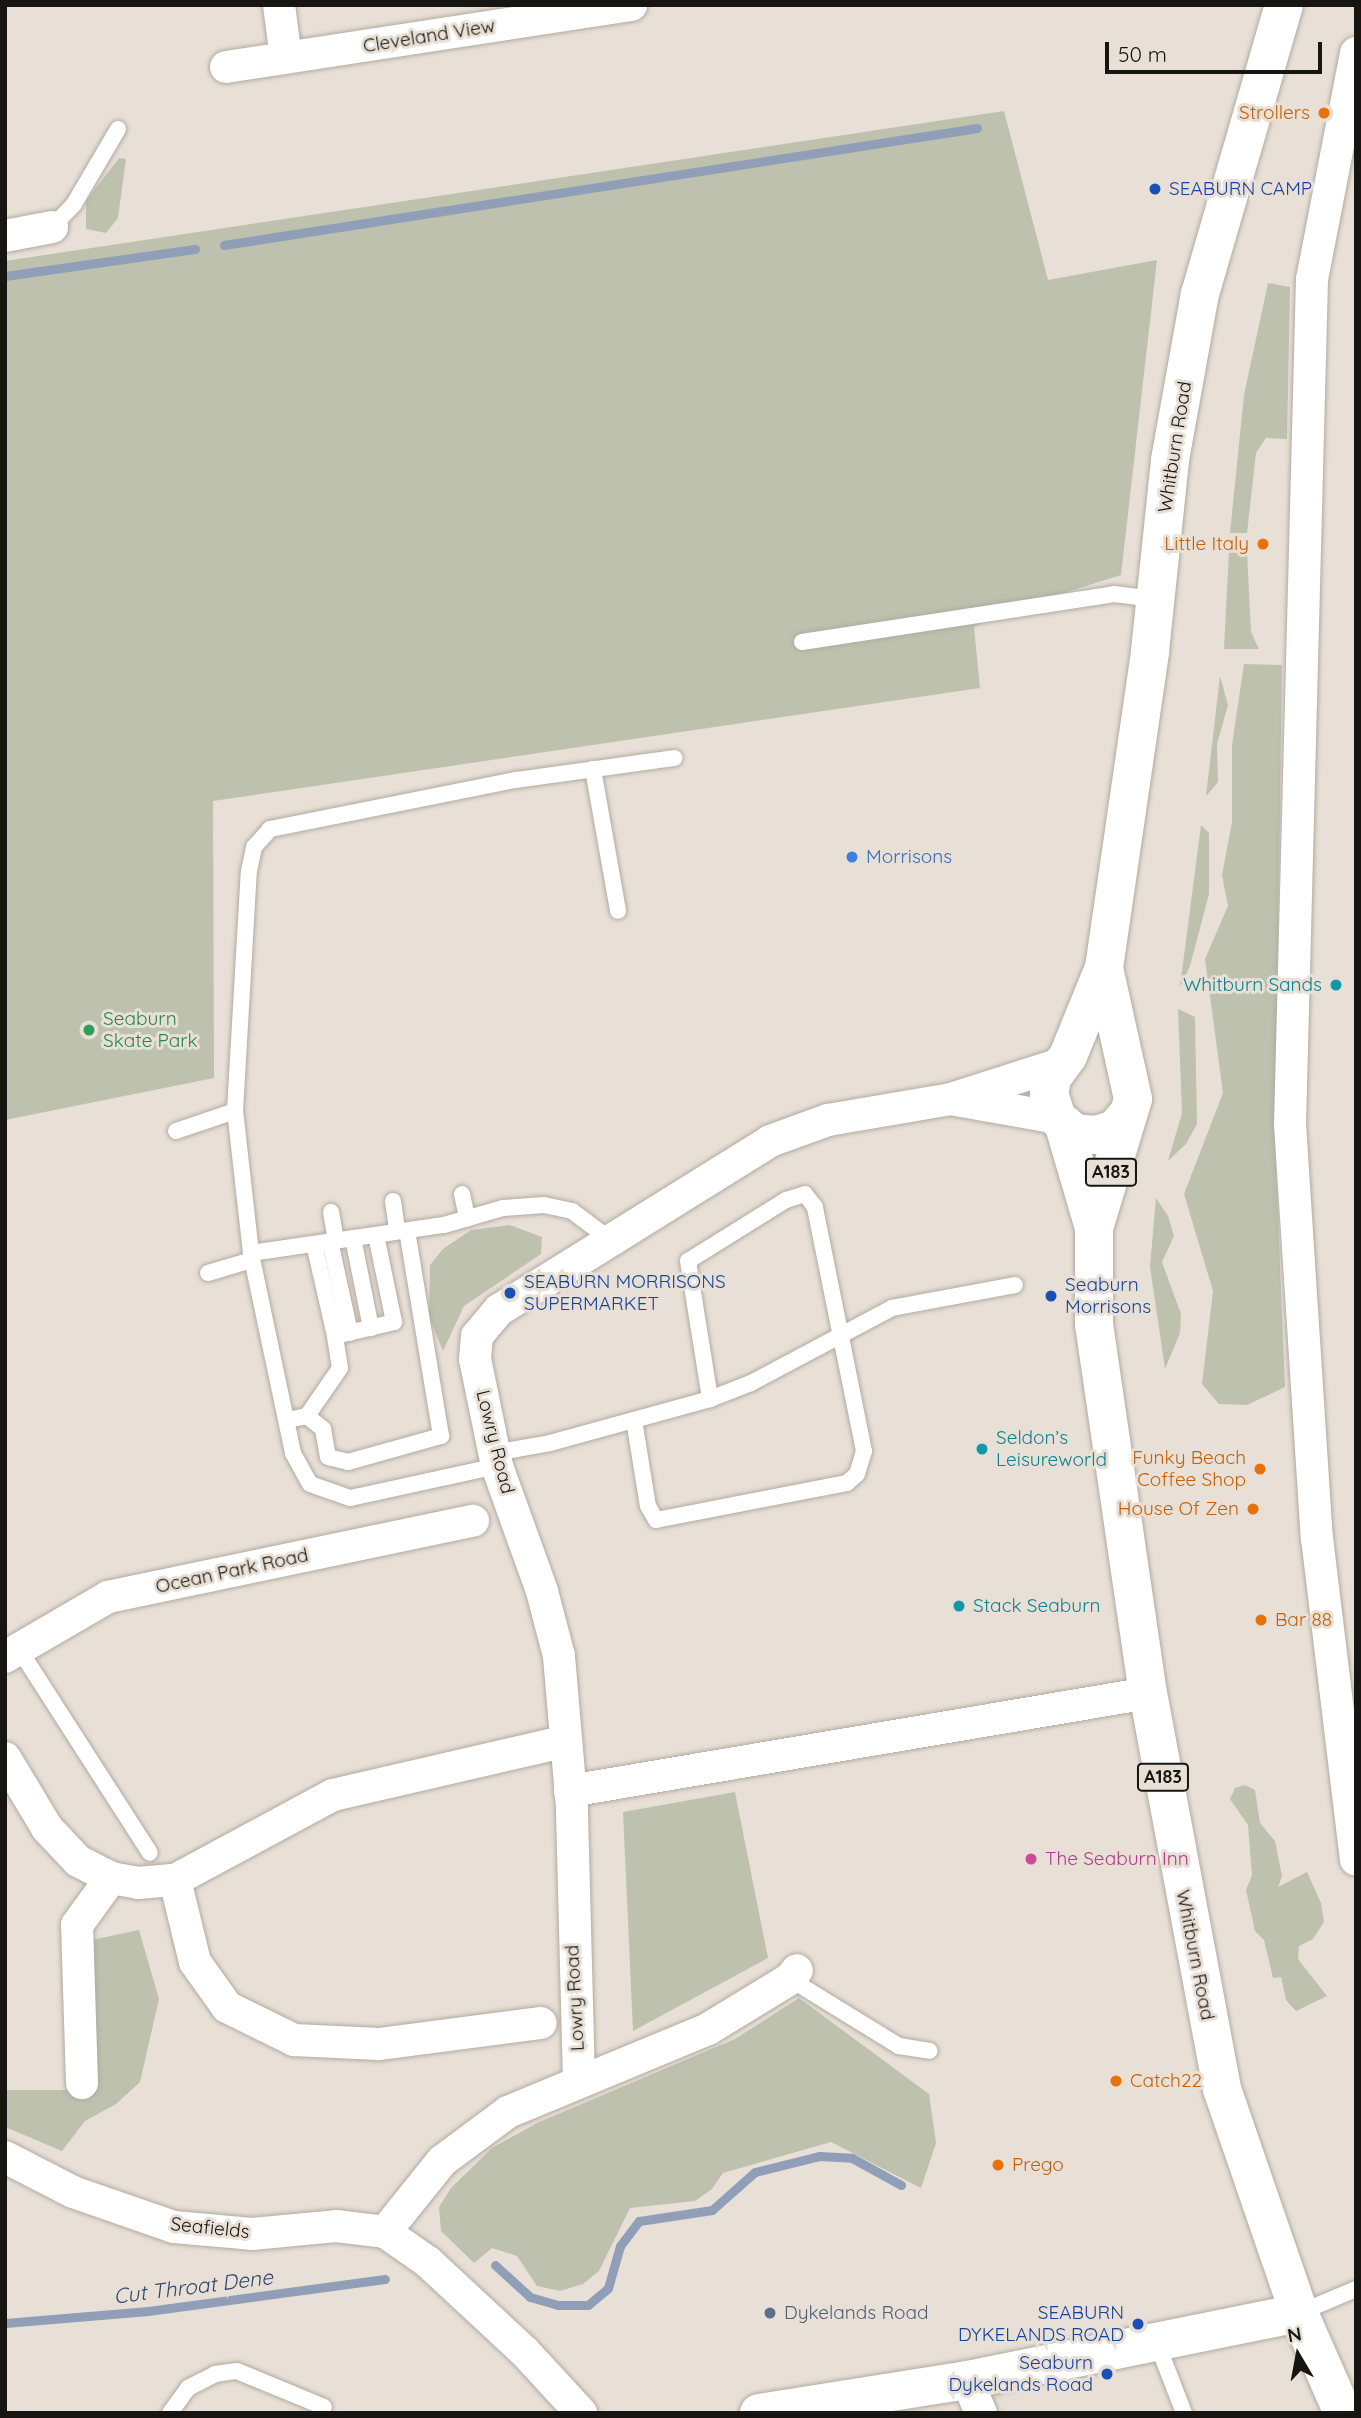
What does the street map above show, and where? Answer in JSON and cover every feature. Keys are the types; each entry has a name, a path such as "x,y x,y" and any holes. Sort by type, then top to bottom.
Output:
{"main road":[{"name":"Whitburn Road","path":"1104,968 1155,599 1170,460 1200,294 1284,5"},
{"name":"A183","path":"1094,1228 1049,1094 1104,968"},
{"name":"A183","path":"1094,1228 1129,1097 1104,968"},
{"path":"1064,1060 1093,1051 1115,1058 1129,1097"},
{"name":"A183","path":"1060,1122 1097,1135 1115,1129 1129,1097"},
{"name":"Whitburn Road","path":"1094,1228 1094,1324 1148,1693 1222,2090 1299,2313 1343,2413"},
{"path":"759,2413 974,2396 1157,2343 1299,2313"}],"street":[{"path":"279,5 286,58"},
{"name":"Cleveland View","path":"226,67 631,5"},
{"path":"1356,53 1312,279 1290,1124 1317,1538 1356,1860"},
{"path":"5,236 52,227"},
{"name":"Lowry Road","path":"579,2080 570,1791 559,1656 542,1591 496,1459 475,1359 477,1336 499,1310 608,1238 770,1141 828,1120 951,1099 1064,1060"},
{"name":"Lowry Road","path":"951,1099 1060,1122"},
{"name":"Ocean Park Road","path":"12,1653 108,1597 473,1521"},
{"path":"570,1791 1148,1693"},
{"path":"5,1758 47,1828 78,1861 111,1878 138,1883 176,1880 333,1795 566,1741"},
{"path":"82,2083 77,1925 111,1878"},
{"path":"176,1880 195,1962 227,2007 294,2040 379,2045 541,2023"},
{"path":"581,2413 525,2352 428,2262 385,2232 442,2161 508,2112 579,2080 708,2029 793,1974"},
{"name":"Seafields","path":"5,2157 73,2192 174,2227 252,2234 336,2226 385,2232"}],"lane":[{"path":"52,227 74,204 118,129"},
{"path":"802,642 1114,594 1155,599"},
{"path":"674,758 593,769 270,829 254,847 249,871 235,1111 252,1256 293,1453 310,1484 350,1498 710,1399 751,1383 892,1307 1015,1285"},
{"path":"593,769 618,911"},
{"path":"176,1131 235,1111"},
{"path":"462,1194 467,1218"},
{"path":"634,1420 648,1506 656,1520 846,1483 863,1465 864,1451 815,1207 805,1194 793,1197 688,1261 710,1399"},
{"path":"307,1416 323,1429 328,1457 348,1462 441,1436 402,1231 393,1201"},
{"path":"208,1273 252,1256 402,1231 503,1208 544,1205 572,1211 608,1238"},
{"path":"287,1420 307,1416 340,1368 342,1334 326,1242 331,1212"},
{"path":"342,1334 394,1322 376,1235"},
{"path":"353,1238 371,1328"},
{"path":"12,1653 150,1853"},
{"path":"793,1974 899,2046 930,2051"},
{"path":"1299,2313 1356,2289"},
{"path":"1157,2343 1184,2413"},
{"path":"170,2413 188,2388 215,2374 237,2371 324,2407"}],"green space":[{"path":"1004,111 1048,280 1157,260 1121,575 1013,609 974,627 980,688 213,801 214,1078 5,1120 5,261"},
{"path":"119,158 126,159 118,218 106,233 86,229 86,201"},
{"path":"1268,283 1290,287 1287,439 1266,438 1256,453 1247,533 1230,533 1244,395"},
{"path":"1229,551 1247,552 1251,632 1259,649 1224,649"},
{"path":"1244,664 1282,665 1275,1144 1285,1387 1247,1405 1219,1404 1202,1384 1213,1291 1184,1194 1223,1093 1205,959 1228,906 1222,875 1232,822 1232,745"},
{"path":"1220,676 1228,705 1217,744 1218,782 1206,796"},
{"path":"1201,825 1209,833 1209,894 1190,966 1180,987"},
{"path":"1178,1009 1195,1017 1197,1124 1186,1144 1168,1161 1182,1113"},
{"path":"1156,1198 1168,1216 1174,1236 1162,1262 1181,1314 1180,1333 1165,1369 1150,1267"},
{"path":"510,1225 542,1237 541,1254 464,1306 443,1351 429,1317 430,1265 443,1249 471,1230"},
{"path":"1245,1785 1255,1790 1260,1823 1275,1841 1282,1876 1278,1887 1307,1872 1321,1903 1324,1922 1313,1939 1299,1946 1298,1959 1327,1996 1296,2011 1286,2000 1281,1977 1273,1978 1264,1940 1255,1931 1246,1890 1252,1875 1248,1825 1230,1799 1235,1788"},
{"path":"735,1792 768,1958 633,2031 623,1812"},
{"path":"139,1930 159,1999 140,2082 116,2104 85,2121 62,2151 5,2127 5,2090 89,2090 87,1941"},
{"path":"799,1998 929,2094 936,2143 921,2188 831,2142 723,2173 712,2189 695,2201 630,2208 599,2271 583,2284 560,2291 537,2286 517,2256 492,2248 474,2263 441,2231 439,2207 451,2188 492,2148 537,2123 735,2039"}],"waterway":[{"path":"224,245 977,128"},
{"path":"5,276 195,249"},
{"name":"Cut Throat Dene","path":"495,2265 530,2297 558,2305 588,2305 608,2288 620,2246 639,2221 712,2210 755,2172 819,2156 852,2158 901,2185"},
{"name":"Cut Throat Dene","path":"5,2323 148,2311 385,2279"}],"place":[{"name":"Strollers","path":"1324,113"},
{"name":"SEABURN CAMP","path":"1155,189"},
{"name":"Little Italy","path":"1263,544"},
{"name":"Morrisons","path":"852,857"},
{"name":"Whitburn Sands","path":"1336,985"},
{"name":"Seaburn Skate Park","path":"89,1030"},
{"name":"SEABURN MORRISONS SUPERMARKET","path":"510,1293"},
{"name":"Seaburn Morrisons","path":"1051,1296"},
{"name":"Seldon’s Leisureworld","path":"982,1449"},
{"name":"Funky Beach Coffee Shop","path":"1260,1469"},
{"name":"House Of Zen","path":"1253,1509"},
{"name":"Stack Seaburn","path":"959,1606"},
{"name":"Bar 88","path":"1261,1620"},
{"name":"The Seaburn Inn","path":"1031,1859"},
{"name":"Catch22","path":"1116,2081"},
{"name":"Prego","path":"998,2165"},
{"name":"Dykelands Road","path":"770,2313"},
{"name":"SEABURN DYKELANDS ROAD","path":"1138,2324"},
{"name":"Seaburn Dykelands Road","path":"1107,2374"}]}
